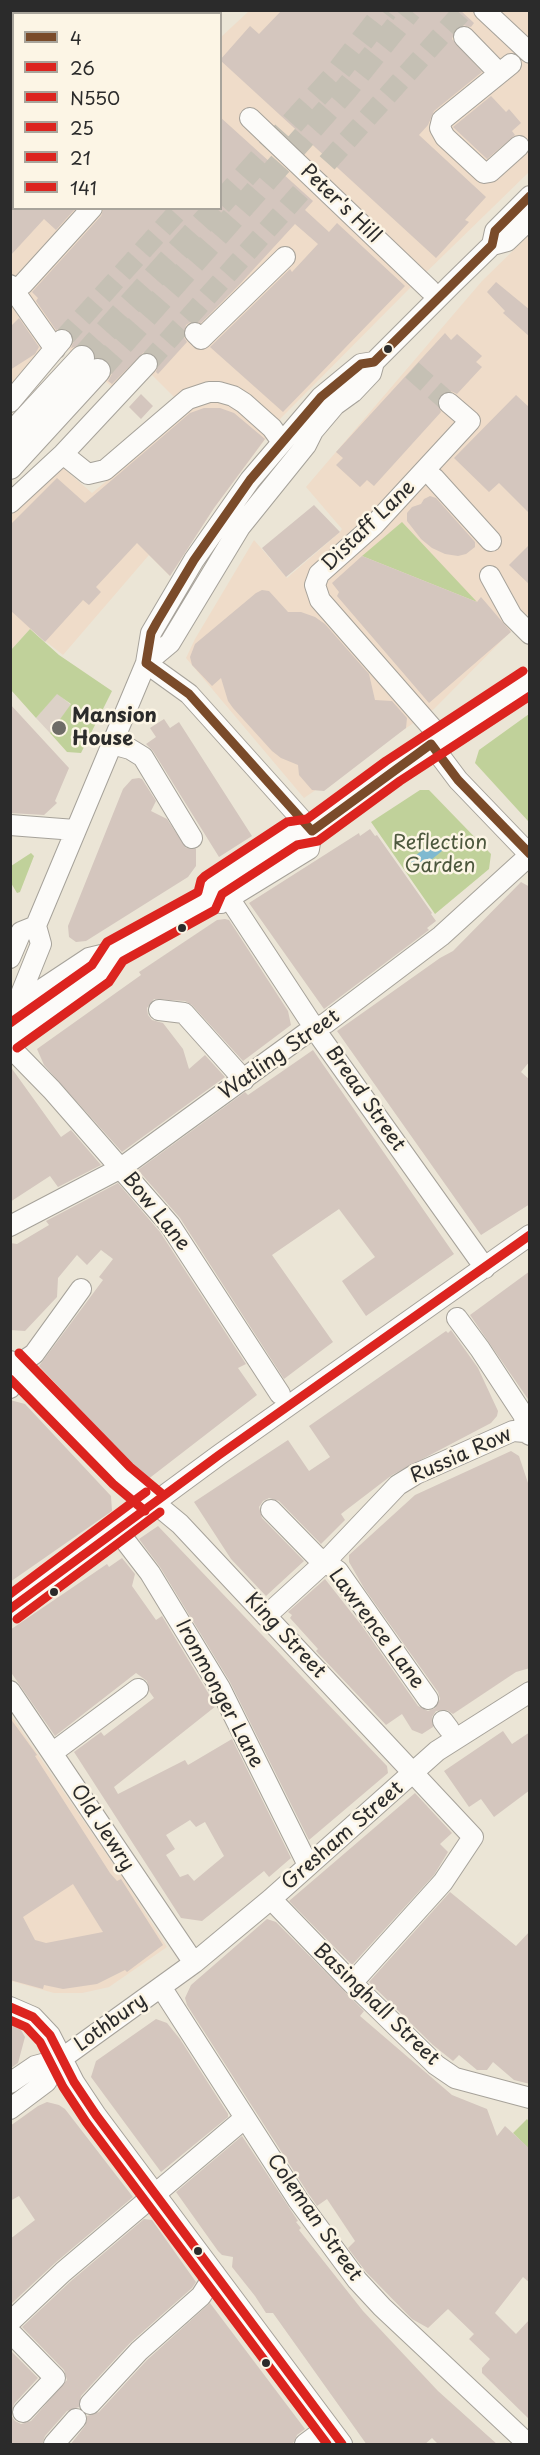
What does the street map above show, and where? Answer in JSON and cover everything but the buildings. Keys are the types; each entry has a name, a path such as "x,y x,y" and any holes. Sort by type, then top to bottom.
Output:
{"main road":[{"path":"10,436 90,364 10,467"}],"street":[{"path":"484,10 530,53"},
{"path":"464,36 505,69 442,120 440,128 445,137 484,173 490,172 519,146"},
{"name":"Peter's Hill","path":"250,118 430,290"},
{"path":"492,245 495,231 530,196"},
{"path":"10,402 59,344 13,288 51,254 90,210"},
{"path":"146,663 170,643 240,527 335,405 353,392 371,373 374,362 492,245 507,241 530,219"},
{"path":"195,333 201,339 285,257"},
{"path":"12,1013 41,944 36,926 146,663 151,633 194,560 250,480 321,397 361,364 374,362"},
{"path":"10,503 63,454 147,364"},
{"path":"63,454 88,474 105,470 188,399 209,392 233,396 244,403 272,428 282,442"},
{"name":"Distaff Lane","path":"436,741 320,600 315,585 319,574 374,525 470,421 449,403"},
{"path":"434,478 491,541"},
{"path":"490,576 512,616 527,626"},
{"path":"146,663 189,694 312,831"},
{"path":"208,900 212,886 293,833 312,831 436,741 530,681"},
{"path":"436,741 458,780 530,855"},
{"path":"112,744 143,757 192,838"},
{"path":"12,830 75,830"},
{"path":"12,1013 89,958 114,952 208,900 221,903 309,849 312,831"},
{"name":"Watling Street","path":"10,1226 121,1168 441,936 530,855"},
{"name":"Bread Street","path":"229,898 315,1029 484,1268"},
{"path":"10,958 21,932 36,926"},
{"path":"10,1038 101,973 114,952"},
{"path":"159,1010 184,1013 244,1080"},
{"name":"Bow Lane","path":"10,1047 170,1225 280,1394"},
{"path":"10,1609 153,1502 529,1238"},
{"path":"14,1374 81,1289"},
{"path":"457,1318 524,1416 527,1434"},
{"name":"King Street","path":"14,1374 122,1476 180,1524 473,1837 448,1876 352,1983"},
{"name":"Russia Row","path":"266,1616 325,1562 398,1485 416,1474 513,1431 527,1434"},
{"name":"Lawrence Lane","path":"272,1510 316,1556 338,1571 424,1693"},
{"name":"Ironmonger Lane","path":"117,1530 150,1573 220,1688 308,1865"},
{"path":"52,1753 138,1689"},
{"name":"Old Jewry","path":"10,1691 195,1963"},
{"name":"Gresham Street","path":"161,1987 195,1963 271,1899 437,1751 530,1692"},
{"name":"Basinghall Street","path":"271,1899 436,2065 455,2078 530,2098"},
{"name":"Lothbury","path":"10,2083 35,2066 61,2058 161,1987"},
{"name":"Coleman Street","path":"161,1987 298,2200 357,2280 528,2445"},
{"path":"10,2007 33,2017 50,2035 85,2100 342,2445"},
{"name":"Lothbury","path":"10,2109 46,2082 61,2058"},
{"path":"10,2322 63,2272 156,2196 245,2118"},
{"path":"90,2404 139,2351 201,2296 215,2274"},
{"path":"10,2332 55,2378 23,2412"},
{"path":"54,2445 76,2419"},
{"path":"304,2445 328,2427"}],"shaded area":[{"path":"249,11 529,11 529,172 281,418 214,508 170,576 149,555 63,655 30,629 11,650 11,515 61,466 92,493 143,451 185,408 143,366 119,393 67,348 11,280 10,202 12,201 12,210 222,210 222,36"},
{"path":"529,235 529,613 434,709 304,798 186,658 254,540 287,578 340,532 342,529 306,487 482,281"},
{"path":"10,294 48,349 11,385 10,385"},
{"path":"57,693 71,705 50,733 36,718"},
{"path":"10,1714 123,1878 167,1947 109,1987 82,1993 54,1993 11,1981"}],"green space":[{"path":"402,522 477,602 362,556"},
{"path":"30,629 59,655 112,691 81,753 67,752 50,733 71,704 57,694 36,718 11,690 11,650"},
{"path":"529,714 530,820 528,821 475,763 479,750"},
{"name":"Reflection Garden","path":"420,790 429,790 491,854 489,869 435,914 371,822"},
{"path":"31,853 34,856 20,892 17,893 11,883 11,866"},
{"path":"527,2119 529,2122 529,2149 513,2133"}],"water":[{"path":"11,10 217,10 216,12 12,12 11,187"},
{"path":"435,841 441,845 442,851 425,865 419,868 414,867 411,862 412,858"}],"tunnel":[{"path":"222,202 334,77 386,10"},
{"path":"98,371 347,88 410,10"},
{"path":"147,364 464,10"},
{"path":"62,340 179,210"},
{"path":"82,358 214,210"},
{"path":"412,370 449,403"}],"transit line":[{"name":"4","path":"146,663 151,633 157,622 194,560 250,480 321,397 361,364 374,362 492,245 495,231 530,196"},
{"name":"4","path":"146,663 189,694 312,831"},
{"name":"N550","path":"10,1023 92,965 107,942 198,892 201,880 205,876 287,822 307,819 386,761 523,671"},
{"name":"26","path":"17,1048 109,982 123,961 215,910 222,894 297,845 318,841 400,781 530,696"},
{"name":"4","path":"431,744 458,780 530,854"},
{"name":"4","path":"312,831 431,744"},
{"name":"25","path":"10,1609 219,1455 530,1235"},
{"name":"N550","path":"19,1353 130,1467 161,1493"},
{"name":"26","path":"10,1379 113,1484 145,1511"},
{"name":"N550","path":"10,1594 146,1492"},
{"name":"26","path":"17,1619 160,1512"},
{"name":"21","path":"10,2007 33,2017 50,2035 74,2082 96,2115 342,2444"},
{"name":"141","path":"10,2020 26,2027 40,2042 63,2087 86,2122 327,2444"}],"place":[{"name":"Mansion House","path":"59,728"}]}
